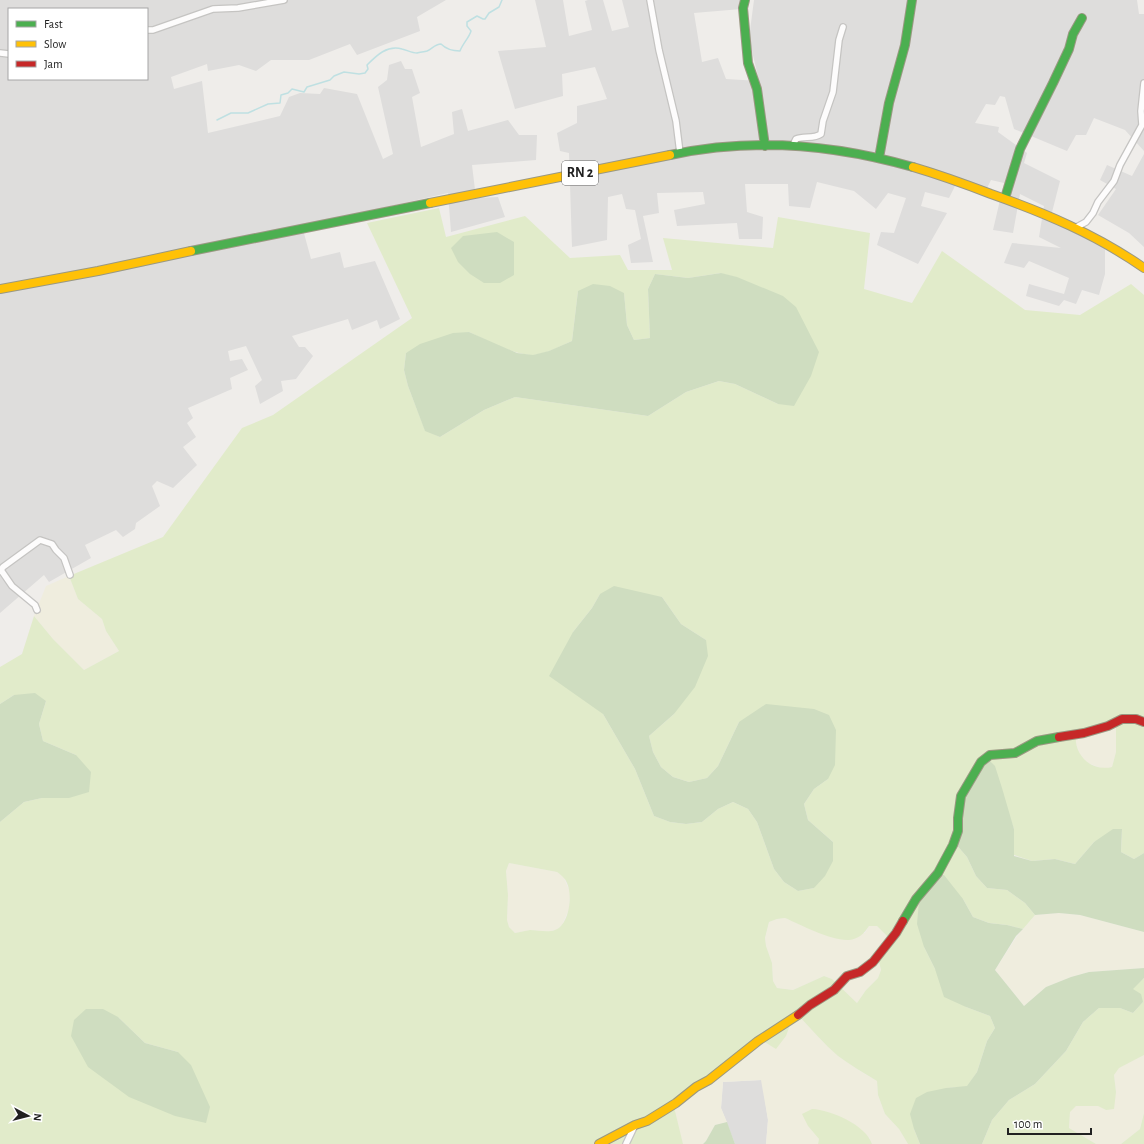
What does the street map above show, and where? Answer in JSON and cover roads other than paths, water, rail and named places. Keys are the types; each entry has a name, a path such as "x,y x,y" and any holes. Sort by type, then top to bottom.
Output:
{"street":[{"path":"148,30 153,30 213,9 238,8 284,0"},
{"path":"650,0 659,50 676,121 680,153"},
{"path":"745,0 743,8 748,63 757,89 758,106 765,146"},
{"path":"879,158 889,103 906,45 912,0"},
{"path":"1004,198 1020,149 1053,83 1069,49 1073,34 1082,18"},
{"path":"793,145 796,139 802,137 817,137 821,134 823,120 833,92 839,40 843,27"},
{"path":"1075,228 1086,222 1098,202 1114,181 1120,165 1142,124 1144,83"},
{"name":"RN 2","path":"0,289 98,271 144,260 571,174 622,166 680,153 722,147 793,145 844,151 879,158 927,171 1036,210 1111,246 1144,268"},
{"path":"36,610 35,605 12,586 0,571 13,559 40,540 52,544 64,558 70,575"},
{"path":"599,1144 635,1125 647,1121 676,1103 696,1087 709,1080 758,1041 790,1021 810,1005 834,990 847,976 860,972 873,962 896,933 916,899 938,873 953,845 958,831 961,796 981,762 990,756 1015,753 1037,741 1084,733 1108,726 1122,719 1136,719 1144,722"},
{"path":"626,1144 635,1125"}],"waterway":[{"path":"217,120 231,113 248,113 268,104 280,103 281,95 288,93 292,89 304,92 307,87 330,80 334,76 344,72 359,74 365,73 368,69 367,65 379,54 392,48 417,53 427,51 441,44 450,50 460,51 471,31 467,26 467,22 477,16 485,19 489,13 499,7 502,0"}]}
